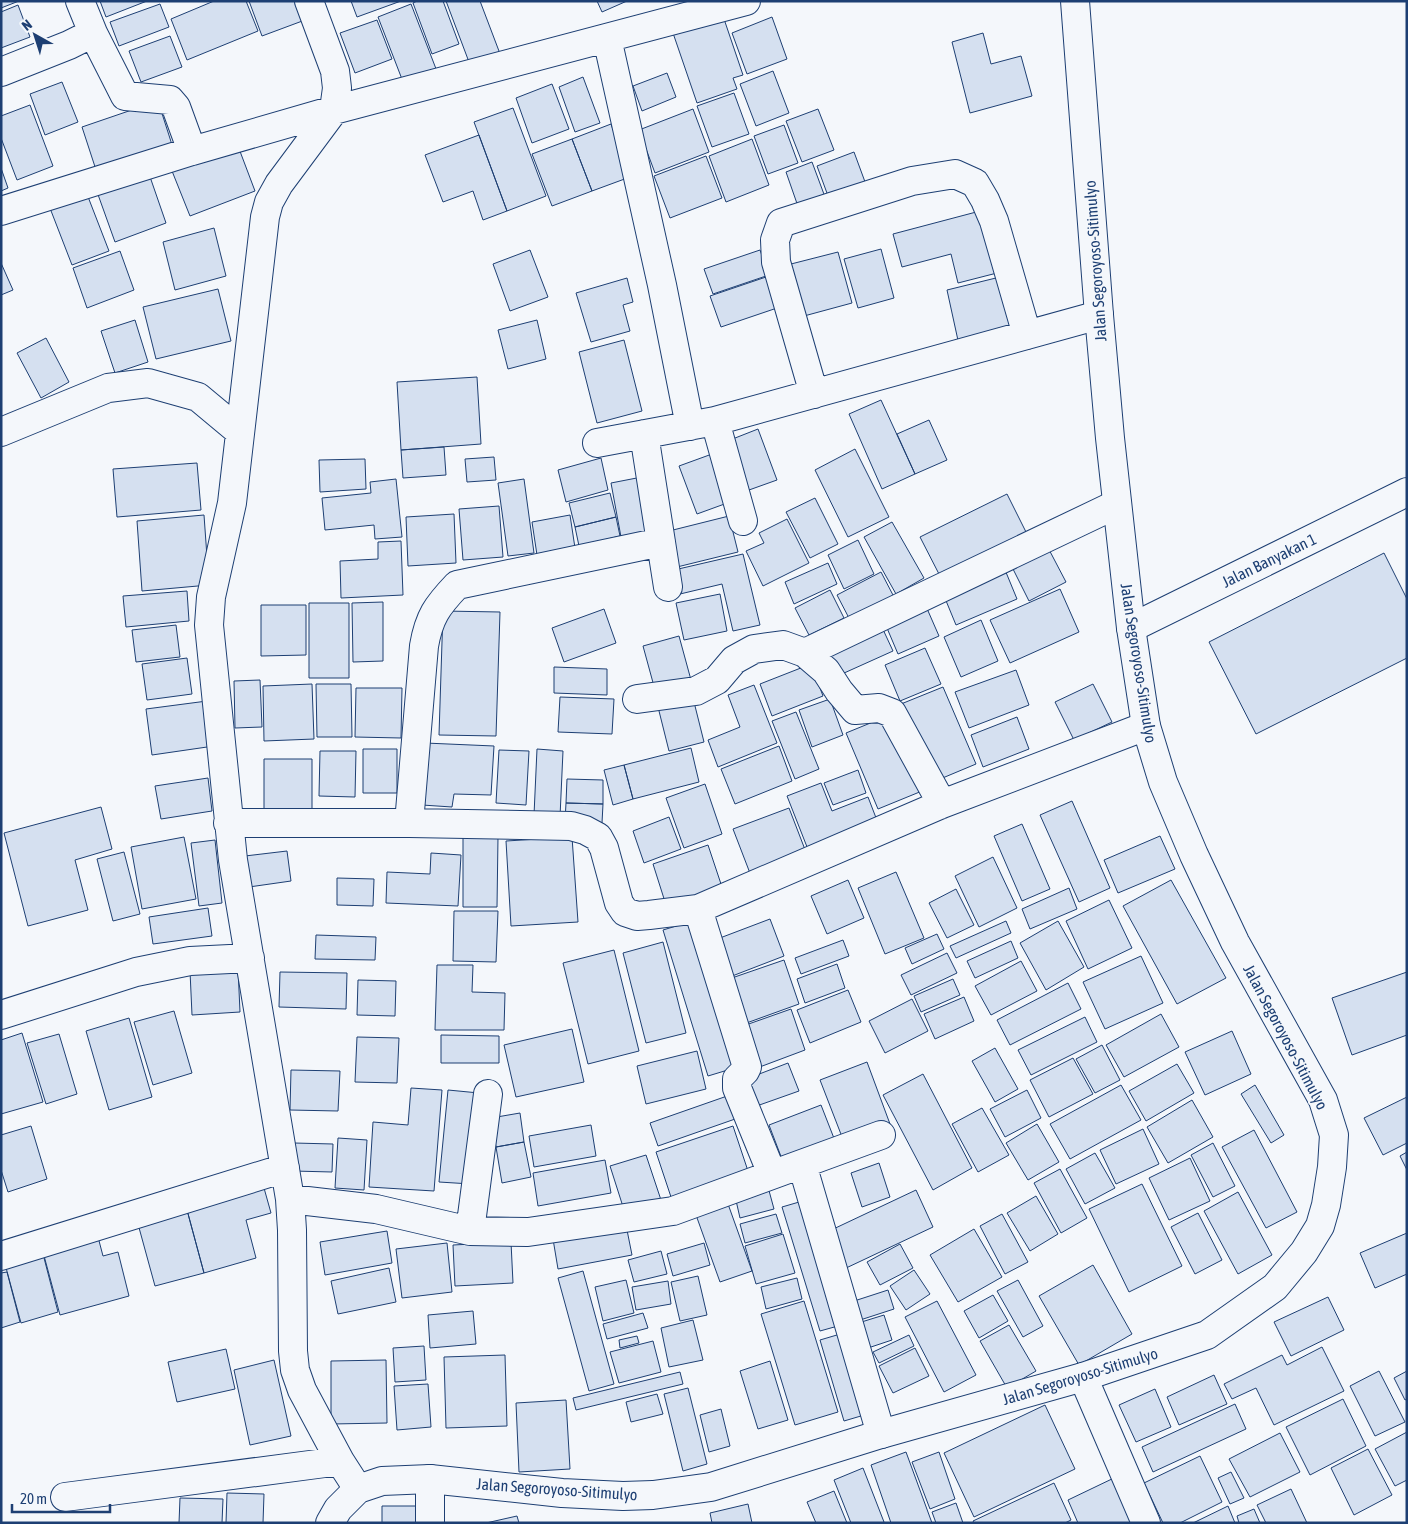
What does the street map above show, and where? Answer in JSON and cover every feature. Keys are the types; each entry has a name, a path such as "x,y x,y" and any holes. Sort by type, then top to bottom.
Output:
{"street":[{"path":"80,1 93,34 125,96 170,100 176,107 192,151"},
{"path":"309,1 335,71 337,88 334,110 279,184 269,202 265,217 229,520 209,611 233,860 290,1199 295,1370 302,1390 340,1461 358,1489"},
{"path":"1,211 192,151 334,110 607,38 684,9 746,1"},
{"name":"Jalan Segoroyoso-Sitimulyo","path":"330,1523 338,1510 358,1489 382,1481 430,1479 562,1493 653,1495 711,1487 881,1434 1083,1378 1207,1336 1276,1287 1304,1252 1320,1226 1326,1205 1332,1167 1334,1135 1323,1100 1236,942 1194,855 1163,782 1146,726 1131,628 1117,504 1099,315 1075,1"},
{"path":"1,72 93,34"},
{"path":"607,38 662,284 703,424 743,521"},
{"path":"814,394 776,262 775,240 781,223 912,181 955,174 975,183 994,221 1027,335"},
{"path":"597,443 703,424 1099,315"},
{"path":"1,432 108,388 148,383 198,397 240,432"},
{"path":"644,434 668,587"},
{"name":"Jalan Banyakan 1","path":"1131,628 1407,492"},
{"path":"805,653 1117,504"},
{"path":"409,823 426,629 439,604 457,585 660,542"},
{"path":"637,699 696,691 717,680 734,660 754,649 783,645 805,653 826,671 839,691 855,710 879,708 892,714 942,804"},
{"path":"228,822 571,826 585,830 598,837 604,848 619,903 625,912 637,916 649,915 698,909 942,804 1146,726"},
{"path":"698,909 747,1067 737,1079 737,1088 772,1174"},
{"path":"1,1015 136,972 190,961 250,958"},
{"path":"470,1231 488,1094"},
{"path":"290,1199 376,1209 470,1231 528,1232 673,1211 881,1135"},
{"path":"802,1164 881,1434"},
{"path":"1,1256 284,1168"},
{"path":"1083,1378 1146,1523"},
{"path":"65,1498 340,1461"},
{"path":"430,1479 430,1523"}],"building":[{"path":"1,1 19,1 1,8"},
{"path":"100,1 147,1 106,17"},
{"path":"214,1 246,1 258,31 187,60 171,19"},
{"path":"249,1 298,1 305,20 262,36"},
{"path":"351,1 401,1 357,17"},
{"path":"417,1 443,1 459,44 432,54 413,3"},
{"path":"446,1 480,1 502,59 472,70"},
{"path":"597,1 627,1 602,12"},
{"path":"160,4 169,27 119,46 110,22"},
{"path":"411,4 438,74 405,87 378,17"},
{"path":"18,5 30,37 1,48 1,12"},
{"path":"723,16 743,75 733,78 737,89 697,103 673,33"},
{"path":"772,17 787,59 747,74 732,33"},
{"path":"377,20 392,59 355,73 340,33"},
{"path":"983,33 991,64 1021,56 1032,96 970,113 952,42"},
{"path":"170,36 182,67 141,82 129,51"},
{"path":"773,71 789,113 756,126 740,84"},
{"path":"667,73 676,97 642,111 633,86"},
{"path":"583,77 600,123 575,132 559,87"},
{"path":"62,82 78,122 45,135 30,94"},
{"path":"552,84 569,129 532,143 516,98"},
{"path":"734,93 749,134 712,147 697,106"},
{"path":"158,101 174,151 98,176 82,127"},
{"path":"30,105 53,166 17,180 1,138 1,116"},
{"path":"513,108 546,196 507,211 474,122"},
{"path":"693,109 709,152 655,173 639,130"},
{"path":"818,109 834,150 802,162 786,121"},
{"path":"611,124 630,177 592,191 572,139"},
{"path":"784,125 798,163 768,174 754,136"},
{"path":"479,135 507,211 483,220 473,191 443,202 425,155"},
{"path":"572,139 592,191 552,206 532,154"},
{"path":"752,139 769,185 726,202 709,156"},
{"path":"238,146 255,191 190,216 172,171"},
{"path":"854,152 868,190 831,204 817,166"},
{"path":"706,156 722,198 670,218 654,176"},
{"path":"812,162 828,205 801,215 786,172"},
{"path":"1,168 8,188 1,191"},
{"path":"148,171 166,223 115,242 96,189"},
{"path":"85,189 109,251 72,265 48,203"},
{"path":"980,211 997,273 958,283 951,254 902,267 893,234"},
{"path":"214,228 226,276 175,290 163,242"},
{"path":"881,249 894,298 858,308 844,259"},
{"path":"530,250 548,297 510,311 493,264"},
{"path":"760,250 769,275 713,294 704,269"},
{"path":"120,251 134,290 87,308 73,268"},
{"path":"838,252 852,303 804,316 791,264"},
{"path":"1,263 13,290 1,295"},
{"path":"769,276 780,307 721,327 710,296"},
{"path":"1000,277 1013,333 959,345 947,290"},
{"path":"627,278 633,302 623,305 630,331 591,342 576,293"},
{"path":"218,289 231,341 156,359 143,307"},
{"path":"135,320 148,362 115,373 101,331"},
{"path":"537,320 546,359 508,369 498,330"},
{"path":"46,338 69,382 41,398 17,353"},
{"path":"624,340 642,411 597,423 579,352"},
{"path":"477,377 481,444 401,450 397,382"},
{"path":"881,400 915,474 882,489 849,414"},
{"path":"929,420 947,460 915,474 897,434"},
{"path":"758,429 777,480 749,490 730,440"},
{"path":"444,447 446,475 403,478 401,450"},
{"path":"855,449 889,517 848,537 815,470"},
{"path":"712,454 730,502 697,514 679,466"},
{"path":"494,457 496,480 467,482 465,459"},
{"path":"601,458 608,490 566,502 558,470"},
{"path":"365,459 366,489 320,492 319,460"},
{"path":"197,463 201,510 117,517 113,469"},
{"path":"647,476 657,530 621,537 611,483"},
{"path":"396,479 402,537 375,539 374,525 325,530 322,498 371,493 370,482"},
{"path":"524,479 534,553 508,556 498,483"},
{"path":"610,493 616,517 575,527 569,503"},
{"path":"1007,494 1027,534 940,576 920,537"},
{"path":"815,498 838,544 810,558 786,512"},
{"path":"499,506 503,557 463,560 459,509"},
{"path":"454,514 456,563 408,566 406,517"},
{"path":"204,515 209,585 142,591 137,521"},
{"path":"570,515 575,548 537,555 532,522"},
{"path":"729,516 738,552 677,567 669,531"},
{"path":"616,517 620,536 579,546 575,527"},
{"path":"787,519 809,563 763,586 746,551 764,543 759,533"},
{"path":"892,522 924,578 896,594 864,537"},
{"path":"858,540 874,574 844,589 828,555"},
{"path":"1044,540 1066,582 1029,601 1008,559"},
{"path":"401,541 403,595 341,598 340,561 378,559 378,542"},
{"path":"1384,553 1407,599 1407,658 1256,734 1209,642"},
{"path":"743,554 760,625 733,631 722,584 680,594 674,570"},
{"path":"828,563 837,584 794,604 785,582"},
{"path":"1003,565 1017,599 956,625 942,591"},
{"path":"881,572 894,597 850,620 837,595"},
{"path":"1060,589 1079,632 1010,663 990,620"},
{"path":"830,590 844,618 809,635 795,608"},
{"path":"187,591 189,621 126,627 123,596"},
{"path":"720,594 727,631 684,640 676,603"},
{"path":"383,602 383,661 353,662 352,603"},
{"path":"309,603 349,603 349,678 309,678"},
{"path":"925,604 939,636 898,654 884,621"},
{"path":"261,605 306,605 306,655 261,656"},
{"path":"604,609 616,643 564,662 552,628"},
{"path":"443,611 500,612 496,736 439,735"},
{"path":"981,620 998,661 961,677 944,637"},
{"path":"880,623 893,651 833,678 821,650"},
{"path":"176,625 180,657 136,662 132,630"},
{"path":"679,636 691,680 655,690 643,646"},
{"path":"925,648 941,684 900,701 885,665"},
{"path":"187,658 192,694 147,700 142,664"},
{"path":"811,664 823,696 772,716 760,684"},
{"path":"554,667 607,669 607,695 554,693"},
{"path":"1016,670 1029,705 969,728 955,692"},
{"path":"260,680 262,727 235,728 234,681"},
{"path":"312,684 314,739 264,741 263,686"},
{"path":"316,684 351,684 352,737 317,737"},
{"path":"1093,684 1112,722 1074,740 1055,702"},
{"path":"754,685 777,743 718,767 708,740 740,727 728,695"},
{"path":"943,687 976,764 933,782 901,704"},
{"path":"356,688 402,688 401,738 355,737"},
{"path":"560,697 614,699 612,734 558,732"},
{"path":"693,698 704,742 669,751 658,707"},
{"path":"830,699 843,735 812,747 799,710"},
{"path":"207,701 214,746 152,755 146,709"},
{"path":"796,712 819,769 795,779 772,721"},
{"path":"890,715 922,791 878,809 846,733"},
{"path":"1017,717 1029,749 983,767 971,735"},
{"path":"425,743 494,746 491,795 454,794 452,807 422,805"},
{"path":"779,746 792,781 735,804 721,769"},
{"path":"691,748 699,782 633,799 624,765"},
{"path":"363,749 397,749 397,793 363,793"},
{"path":"537,749 563,751 560,817 534,815"},
{"path":"499,750 529,751 526,805 496,803"},
{"path":"320,751 356,751 355,797 319,796"},
{"path":"264,759 312,759 312,814 264,814"},
{"path":"624,765 633,799 613,805 604,770"},
{"path":"858,770 866,793 833,805 824,783"},
{"path":"208,778 212,811 161,819 155,786"},
{"path":"567,779 603,780 603,804 566,803"},
{"path":"821,783 832,811 868,797 878,823 809,852 787,796"},
{"path":"705,784 722,834 684,848 666,798"},
{"path":"1072,801 1110,888 1079,902 1040,815"},
{"path":"566,803 603,804 602,823 565,821"},
{"path":"101,807 112,849 75,860 88,910 28,926 4,833"},
{"path":"789,808 809,860 753,881 733,829"},
{"path":"669,817 681,849 644,863 633,831"},
{"path":"1022,824 1050,889 1022,901 994,836"},
{"path":"1160,836 1175,869 1118,893 1104,860"},
{"path":"184,837 196,899 142,909 131,847"},
{"path":"463,837 498,837 497,907 463,907"},
{"path":"572,837 578,922 511,926 506,841"},
{"path":"215,840 222,903 199,906 191,843"},
{"path":"708,845 722,887 666,905 653,864"},
{"path":"287,851 291,881 249,887 245,856"},
{"path":"124,852 140,914 113,921 97,859"},
{"path":"431,853 461,855 458,906 386,903 387,872 430,874"},
{"path":"993,857 1017,908 979,927 955,876"},
{"path":"896,872 924,938 885,954 858,888"},
{"path":"337,878 374,879 373,906 337,905"},
{"path":"848,880 864,918 827,934 811,896"},
{"path":"1171,880 1226,978 1177,1004 1123,906"},
{"path":"1069,888 1077,909 1030,929 1022,909"},
{"path":"956,889 974,925 947,938 929,903"},
{"path":"1109,900 1132,948 1088,969 1066,921"},
{"path":"208,908 212,936 153,944 149,917"},
{"path":"454,911 498,911 496,962 453,961"},
{"path":"770,919 784,956 727,978 712,941"},
{"path":"696,920 741,1066 708,1076 663,930"},
{"path":"1006,921 1011,933 956,958 950,946"},
{"path":"1058,921 1084,967 1046,990 1020,943"},
{"path":"937,934 944,949 912,964 905,948"},
{"path":"316,935 376,937 375,960 315,959"},
{"path":"843,940 849,956 801,974 795,958"},
{"path":"1011,941 1018,958 975,978 967,961"},
{"path":"663,942 686,1033 646,1043 623,953"},
{"path":"614,950 639,1051 588,1064 563,963"},
{"path":"947,953 957,973 911,995 901,975"},
{"path":"1141,956 1163,1003 1105,1029 1083,982"},
{"path":"784,960 799,1004 741,1025 726,980"},
{"path":"1021,961 1037,991 991,1015 975,986"},
{"path":"837,964 845,988 805,1003 797,979"},
{"path":"437,965 473,965 472,992 505,993 504,1030 435,1030"},
{"path":"238,968 240,1012 192,1015 190,971"},
{"path":"280,972 347,973 346,1009 279,1007"},
{"path":"1407,972 1407,1035 1352,1055 1332,998"},
{"path":"953,979 960,995 921,1012 914,996"},
{"path":"358,980 396,981 395,1016 357,1015"},
{"path":"1068,983 1081,1009 1010,1045 997,1020"},
{"path":"848,990 861,1022 810,1043 797,1010"},
{"path":"964,997 974,1021 935,1039 924,1014"},
{"path":"912,999 928,1031 885,1053 869,1021"},
{"path":"791,1009 805,1050 757,1068 743,1026"},
{"path":"174,1011 192,1073 153,1085 134,1022"},
{"path":"1161,1014 1179,1047 1124,1077 1106,1045"},
{"path":"1085,1017 1097,1042 1031,1075 1018,1050"},
{"path":"129,1018 152,1097 109,1110 86,1031"},
{"path":"572,1029 584,1082 516,1097 504,1045"},
{"path":"1232,1031 1251,1074 1205,1095 1185,1052"},
{"path":"22,1033 43,1102 1,1114 1,1040"},
{"path":"59,1034 77,1094 46,1104 27,1043"},
{"path":"441,1035 499,1036 499,1063 441,1063"},
{"path":"357,1037 399,1038 397,1083 355,1082"},
{"path":"1102,1045 1120,1080 1095,1093 1076,1059"},
{"path":"995,1048 1018,1089 995,1102 972,1061"},
{"path":"697,1051 706,1089 646,1104 637,1066"},
{"path":"1073,1058 1093,1094 1049,1117 1030,1080"},
{"path":"867,1062 890,1124 844,1142 820,1080"},
{"path":"788,1063 799,1091 751,1108 741,1081"},
{"path":"1177,1064 1194,1093 1146,1121 1129,1091"},
{"path":"291,1070 340,1071 338,1111 290,1110"},
{"path":"923,1074 972,1168 933,1190 883,1095"},
{"path":"1121,1085 1141,1120 1070,1159 1050,1124"},
{"path":"1255,1085 1284,1135 1271,1143 1241,1094"},
{"path":"411,1088 442,1090 434,1191 369,1187 373,1122 408,1125"},
{"path":"448,1090 479,1093 471,1184 439,1182"},
{"path":"1027,1090 1041,1118 1005,1137 990,1109"},
{"path":"730,1095 738,1118 658,1146 650,1123"},
{"path":"1407,1097 1407,1143 1383,1155 1364,1118"},
{"path":"1192,1100 1213,1137 1168,1163 1147,1127"},
{"path":"821,1105 837,1146 785,1167 769,1125"},
{"path":"982,1108 1009,1155 978,1172 952,1124"},
{"path":"520,1113 524,1142 496,1147 491,1118"},
{"path":"1037,1124 1059,1162 1028,1180 1006,1143"},
{"path":"591,1125 596,1156 534,1167 529,1136"},
{"path":"31,1126 47,1179 8,1192 1,1170 1,1135"},
{"path":"733,1126 749,1174 672,1200 656,1152"},
{"path":"1143,1129 1159,1164 1116,1184 1100,1150"},
{"path":"1254,1130 1297,1212 1266,1228 1222,1147"},
{"path":"338,1138 367,1140 364,1190 335,1188"},
{"path":"524,1142 531,1177 502,1183 496,1147"},
{"path":"294,1143 333,1144 332,1172 293,1171"},
{"path":"1213,1143 1235,1186 1213,1197 1191,1155"},
{"path":"1407,1152 1407,1170 1400,1156"},
{"path":"1095,1153 1115,1188 1085,1204 1066,1169"},
{"path":"646,1155 661,1200 625,1213 610,1166"},
{"path":"1190,1158 1210,1201 1169,1220 1149,1178"},
{"path":"605,1160 611,1193 538,1206 533,1173"},
{"path":"879,1163 890,1197 862,1207 851,1173"},
{"path":"1060,1169 1087,1218 1061,1233 1034,1183"},
{"path":"1142,1184 1182,1266 1129,1292 1089,1209"},
{"path":"768,1187 774,1209 740,1218 735,1196"},
{"path":"264,1188 271,1213 246,1220 256,1258 204,1273 187,1210"},
{"path":"916,1190 933,1227 844,1269 827,1232"},
{"path":"1238,1192 1272,1255 1238,1274 1204,1211"},
{"path":"1036,1196 1058,1234 1030,1251 1007,1213"},
{"path":"806,1200 845,1324 820,1331 782,1207"},
{"path":"728,1204 752,1271 720,1282 696,1215"},
{"path":"187,1210 204,1273 155,1286 138,1224"},
{"path":"1198,1213 1222,1260 1195,1274 1171,1227"},
{"path":"776,1214 782,1233 745,1243 740,1224"},
{"path":"1002,1214 1028,1262 1005,1274 980,1226"},
{"path":"626,1225 632,1255 558,1269 553,1239"},
{"path":"974,1229 1002,1277 958,1302 930,1255"},
{"path":"387,1231 392,1263 325,1275 320,1242"},
{"path":"1407,1233 1407,1274 1375,1288 1360,1253"},
{"path":"783,1234 795,1273 756,1284 745,1246"},
{"path":"98,1237 103,1256 118,1252 129,1296 60,1315 43,1252"},
{"path":"511,1242 513,1283 455,1286 453,1245"},
{"path":"447,1243 452,1292 402,1298 396,1249"},
{"path":"704,1243 710,1265 673,1276 667,1254"},
{"path":"900,1244 913,1268 880,1285 867,1262"},
{"path":"661,1251 667,1274 634,1282 628,1260"},
{"path":"43,1254 58,1312 21,1323 5,1264"},
{"path":"1093,1265 1132,1334 1079,1365 1039,1296"},
{"path":"389,1268 396,1302 338,1314 331,1281"},
{"path":"914,1270 930,1294 906,1310 890,1286"},
{"path":"583,1271 614,1384 589,1391 558,1278"},
{"path":"7,1272 20,1322 1,1328 1,1273"},
{"path":"698,1276 707,1315 680,1321 671,1282"},
{"path":"797,1278 802,1299 766,1309 761,1287"},
{"path":"626,1280 634,1313 603,1321 595,1287"},
{"path":"1018,1280 1043,1326 1023,1337 997,1291"},
{"path":"668,1281 671,1304 636,1310 632,1287"},
{"path":"888,1290 894,1309 854,1322 848,1303"},
{"path":"993,1295 1008,1321 979,1338 964,1311"},
{"path":"1328,1297 1344,1330 1291,1356 1274,1322"},
{"path":"804,1301 838,1412 795,1425 761,1314"},
{"path":"937,1301 976,1375 944,1392 905,1317"},
{"path":"473,1311 476,1344 430,1348 428,1315"},
{"path":"643,1313 648,1328 607,1339 603,1324"},
{"path":"884,1315 892,1340 862,1350 855,1324"},
{"path":"693,1320 703,1360 669,1367 661,1328"},
{"path":"1009,1325 1036,1371 1007,1388 980,1341"},
{"path":"847,1332 871,1413 844,1421 820,1340"},
{"path":"909,1335 914,1346 879,1363 873,1352"},
{"path":"637,1336 639,1343 620,1348 619,1340"},
{"path":"653,1341 661,1372 619,1383 610,1352"},
{"path":"424,1346 426,1380 395,1382 393,1348"},
{"path":"1322,1347 1344,1391 1274,1425 1256,1388 1232,1399 1224,1384 1282,1355 1287,1365"},
{"path":"915,1348 929,1376 893,1393 879,1366"},
{"path":"226,1349 235,1389 177,1402 168,1362"},
{"path":"505,1355 507,1426 446,1428 444,1357"},
{"path":"274,1360 291,1436 250,1445 234,1370"},
{"path":"386,1360 387,1423 331,1424 331,1361"},
{"path":"770,1361 788,1420 758,1429 740,1371"},
{"path":"1379,1371 1405,1422 1375,1436 1350,1386"},
{"path":"1407,1371 1407,1399 1405,1400 1394,1378"},
{"path":"680,1372 683,1384 576,1410 573,1398"},
{"path":"1214,1375 1227,1404 1179,1425 1167,1397"},
{"path":"428,1384 431,1427 397,1430 394,1386"},
{"path":"688,1388 707,1464 683,1471 664,1394"},
{"path":"1155,1389 1171,1427 1136,1442 1119,1405"},
{"path":"657,1394 663,1414 631,1422 626,1402"},
{"path":"1343,1399 1366,1446 1310,1475 1286,1427"},
{"path":"566,1400 570,1469 519,1472 516,1403"},
{"path":"1235,1404 1246,1429 1153,1472 1142,1447"},
{"path":"1045,1405 1075,1469 974,1517 944,1453"},
{"path":"721,1409 730,1446 709,1452 700,1415"},
{"path":"1407,1432 1407,1480 1395,1486 1375,1449"},
{"path":"1280,1433 1300,1472 1250,1497 1229,1459"},
{"path":"1368,1449 1392,1495 1354,1515 1331,1468"},
{"path":"906,1452 932,1523 891,1523 871,1465"},
{"path":"939,1452 955,1499 930,1509 912,1462"},
{"path":"1200,1456 1222,1502 1180,1523 1163,1523 1144,1483"},
{"path":"863,1468 884,1522 851,1523 834,1480"},
{"path":"1231,1472 1244,1498 1230,1504 1218,1478"},
{"path":"1116,1477 1137,1523 1078,1523 1068,1500"},
{"path":"1054,1483 1071,1520 1065,1523 974,1523 973,1521"},
{"path":"1291,1489 1307,1523 1266,1523 1257,1505"},
{"path":"834,1491 847,1523 816,1523 807,1502"},
{"path":"227,1493 264,1494 263,1523 226,1523"},
{"path":"180,1498 223,1499 222,1523 179,1523"},
{"path":"956,1503 963,1523 936,1523 932,1512"},
{"path":"748,1504 752,1523 712,1523 710,1513"},
{"path":"382,1506 423,1506 422,1523 382,1523"},
{"path":"1228,1506 1235,1523 1193,1523"},
{"path":"1254,1509 1260,1523 1239,1523 1237,1516"},
{"path":"517,1516 519,1523 486,1523"}]}
